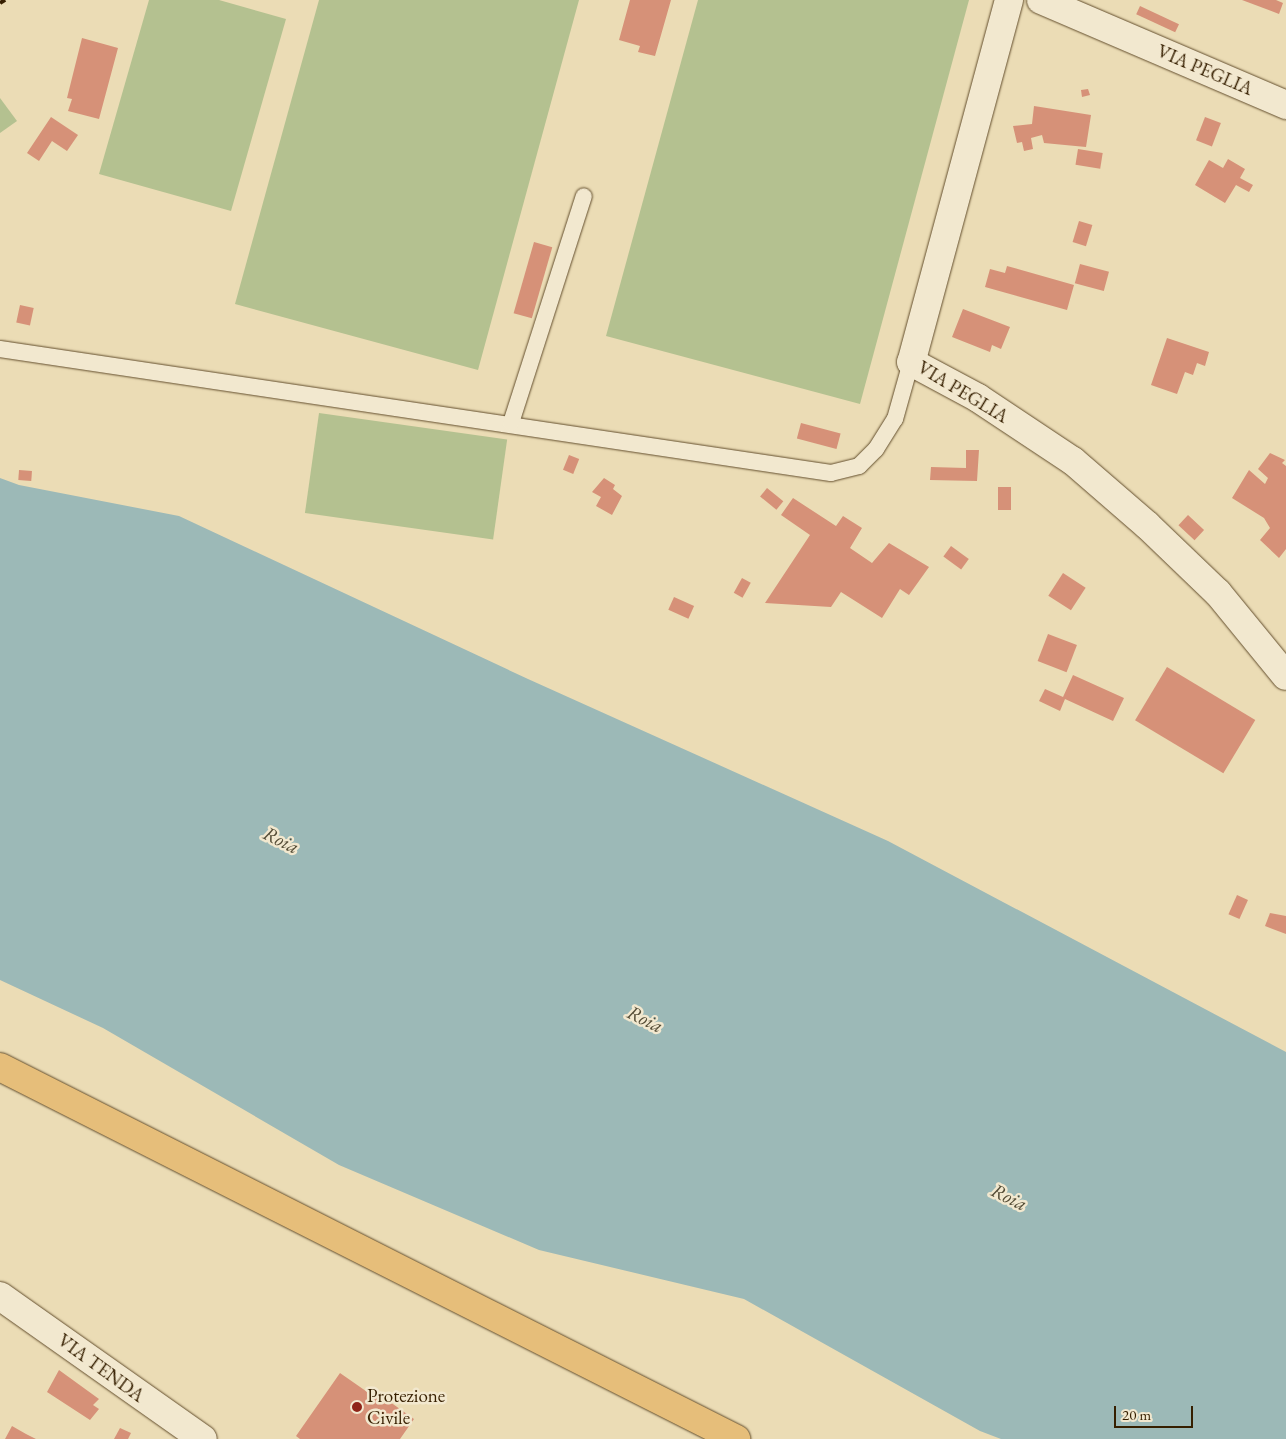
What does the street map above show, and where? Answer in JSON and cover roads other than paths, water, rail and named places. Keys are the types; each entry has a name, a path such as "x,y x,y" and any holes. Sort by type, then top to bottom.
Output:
{"main road":[{"path":"0,1067 658,1402 736,1439"}],"street":[{"name":"VIA PEGLIA","path":"1009,0 911,362 978,398 1073,461 1147,524 1218,593 1286,676"},
{"name":"VIA PEGLIA","path":"1041,0 1286,105"},
{"name":"VIA TENDA","path":"0,1296 203,1439"}],"lane":[{"path":"511,423 584,196"},
{"path":"0,349 511,423 830,473 859,466 876,449 895,418 911,362"}],"water":[{"name":"Roia","path":"0,478 19,485 179,516 528,679 888,841 1286,1052 1286,1439 1001,1439 980,1431 744,1299 539,1250 339,1165 103,1028 0,980"}],"railway":[{"path":"0,3 5,0"}],"place":[{"name":"Protezione Civile","path":"357,1407"}]}
